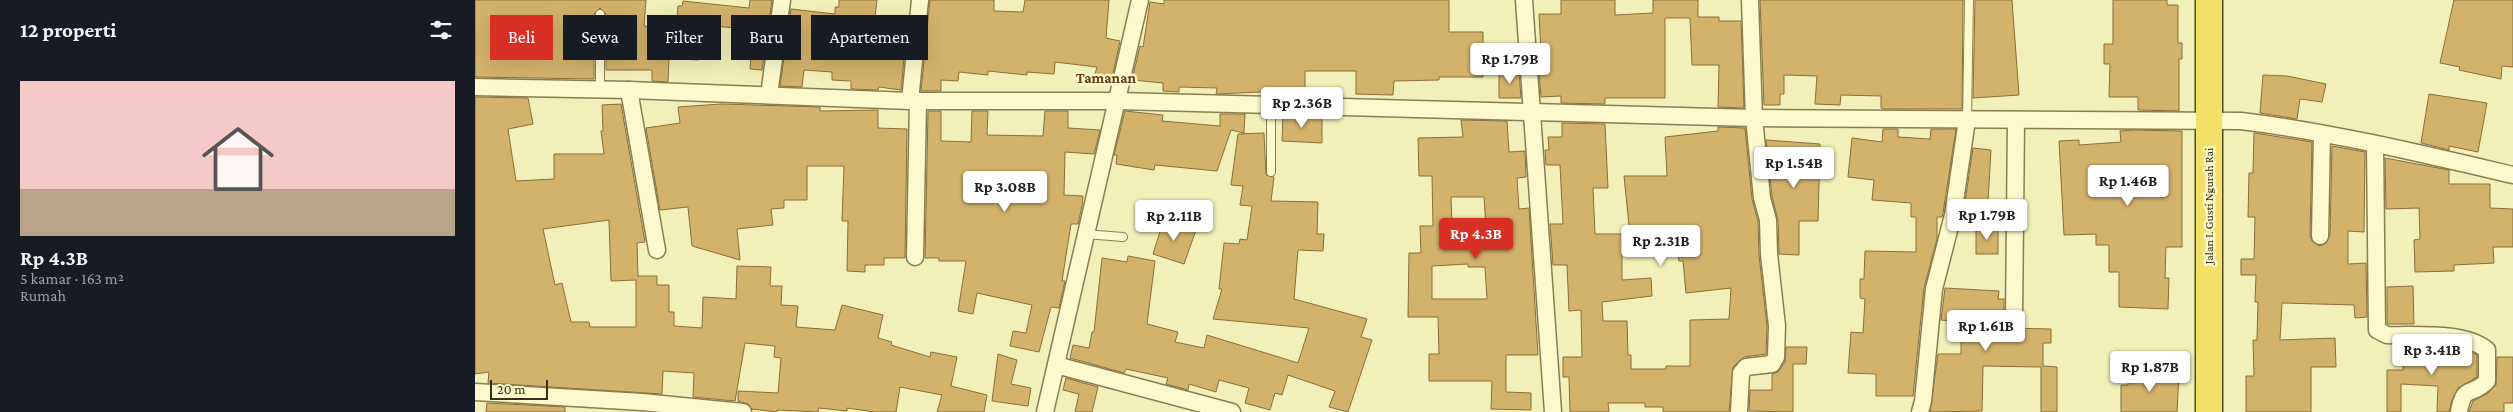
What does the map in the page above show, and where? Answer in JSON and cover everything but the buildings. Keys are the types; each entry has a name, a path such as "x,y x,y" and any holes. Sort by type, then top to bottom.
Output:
{"highway":[{"name":"Jalan I. Gusti Ngurah Rai","path":"2209,0 2209,412"}],"street":[{"path":"769,95 782,0"},
{"path":"915,257 914,101 920,0"},
{"path":"1045,412 1140,0"},
{"path":"1524,0 1553,412"},
{"path":"1739,412 1741,373 1746,367 1772,364 1776,357 1777,326 1769,254 1768,220 1762,198 1754,118 1749,0"},
{"path":"475,87 600,89 914,101 1118,101 1533,114 1967,120 2209,120 2273,125 2375,144 2513,175"},
{"path":"629,90 657,250"},
{"path":"1920,412 1923,402 1934,289 1953,215 1967,120"},
{"path":"2014,319 2016,120"},
{"path":"2320,236 2322,134"},
{"path":"2375,144 2377,330 2387,335 2457,337 2479,343 2487,350 2487,381 2479,390 2466,392 2462,397 2459,412"},
{"path":"1056,365 1232,412"},
{"path":"475,392 642,402 743,412"}],"lane":[{"path":"1967,120 1969,0"},
{"path":"600,14 600,89"},
{"path":"1271,106 1271,172"},
{"path":"1085,234 1123,237"}],"district":[{"name":"Tamanan","path":"1106,78"}]}
